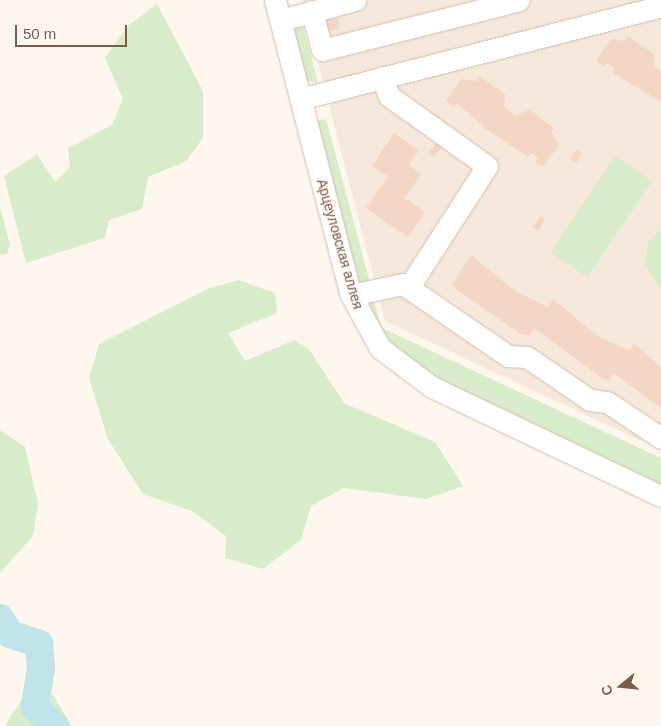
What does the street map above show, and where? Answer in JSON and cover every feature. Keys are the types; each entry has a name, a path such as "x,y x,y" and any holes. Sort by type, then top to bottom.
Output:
{"street":[{"path":"278,10 312,11 355,0"},
{"path":"312,11 322,50 519,0"},
{"path":"300,99 661,6"},
{"name":"Арцеуловская аллея","path":"278,10 351,295 380,348 404,370 661,496"},
{"path":"382,77 389,96 487,166 408,288"},
{"path":"351,295 396,283 408,288 508,356 527,357 590,400 607,402 661,438"}],"shaded area":[{"path":"302,0 661,0 661,450 385,321"}],"green space":[{"path":"157,4 203,91 203,138 186,161 148,177 142,209 109,220 105,238 26,263 4,176 37,154 55,182 70,167 68,148 112,125 123,99 105,58 129,25"},
{"path":"302,21 318,83 306,80 293,30"},
{"path":"326,119 370,283 359,286 315,122"},
{"path":"615,156 652,181 587,277 550,252"},
{"path":"0,207 10,245 7,254 0,255"},
{"path":"661,230 661,290 645,264 649,239"},
{"path":"239,280 275,293 277,313 228,333 245,361 294,340 309,349 344,403 435,442 463,486 426,499 344,488 311,506 301,540 263,569 225,558 226,536 192,511 143,494 108,439 89,378 99,344 210,288"},
{"path":"373,299 382,328 661,458 661,489 428,377 382,336 368,308"},
{"path":"0,430 25,447 38,504 33,536 0,573"},
{"path":"29,688 53,695 72,726 5,726"}],"building":[{"path":"338,18 340,29 328,31 326,20"},
{"path":"628,36 654,54 654,67 661,72 661,102 612,72 614,68 607,63 604,67 596,61 611,39 625,41"},
{"path":"479,76 505,94 504,107 516,116 529,110 554,128 551,132 559,145 543,167 535,162 538,158 531,153 528,157 486,129 457,103 454,107 446,101 461,79 476,81"},
{"path":"394,133 419,150 409,165 421,174 405,198 425,212 408,237 366,208 388,176 372,166"},
{"path":"437,141 443,145 434,157 429,153"},
{"path":"577,149 582,153 576,163 570,159"},
{"path":"540,217 545,220 538,231 533,227"},
{"path":"471,255 515,291 548,307 553,299 596,335 629,351 634,344 641,349 661,368 661,408 614,373 609,380 602,378 534,328 529,336 521,334 457,290 452,284"}],"waterway":[{"path":"0,618 10,634 39,644 41,668 35,707 55,726"}]}
